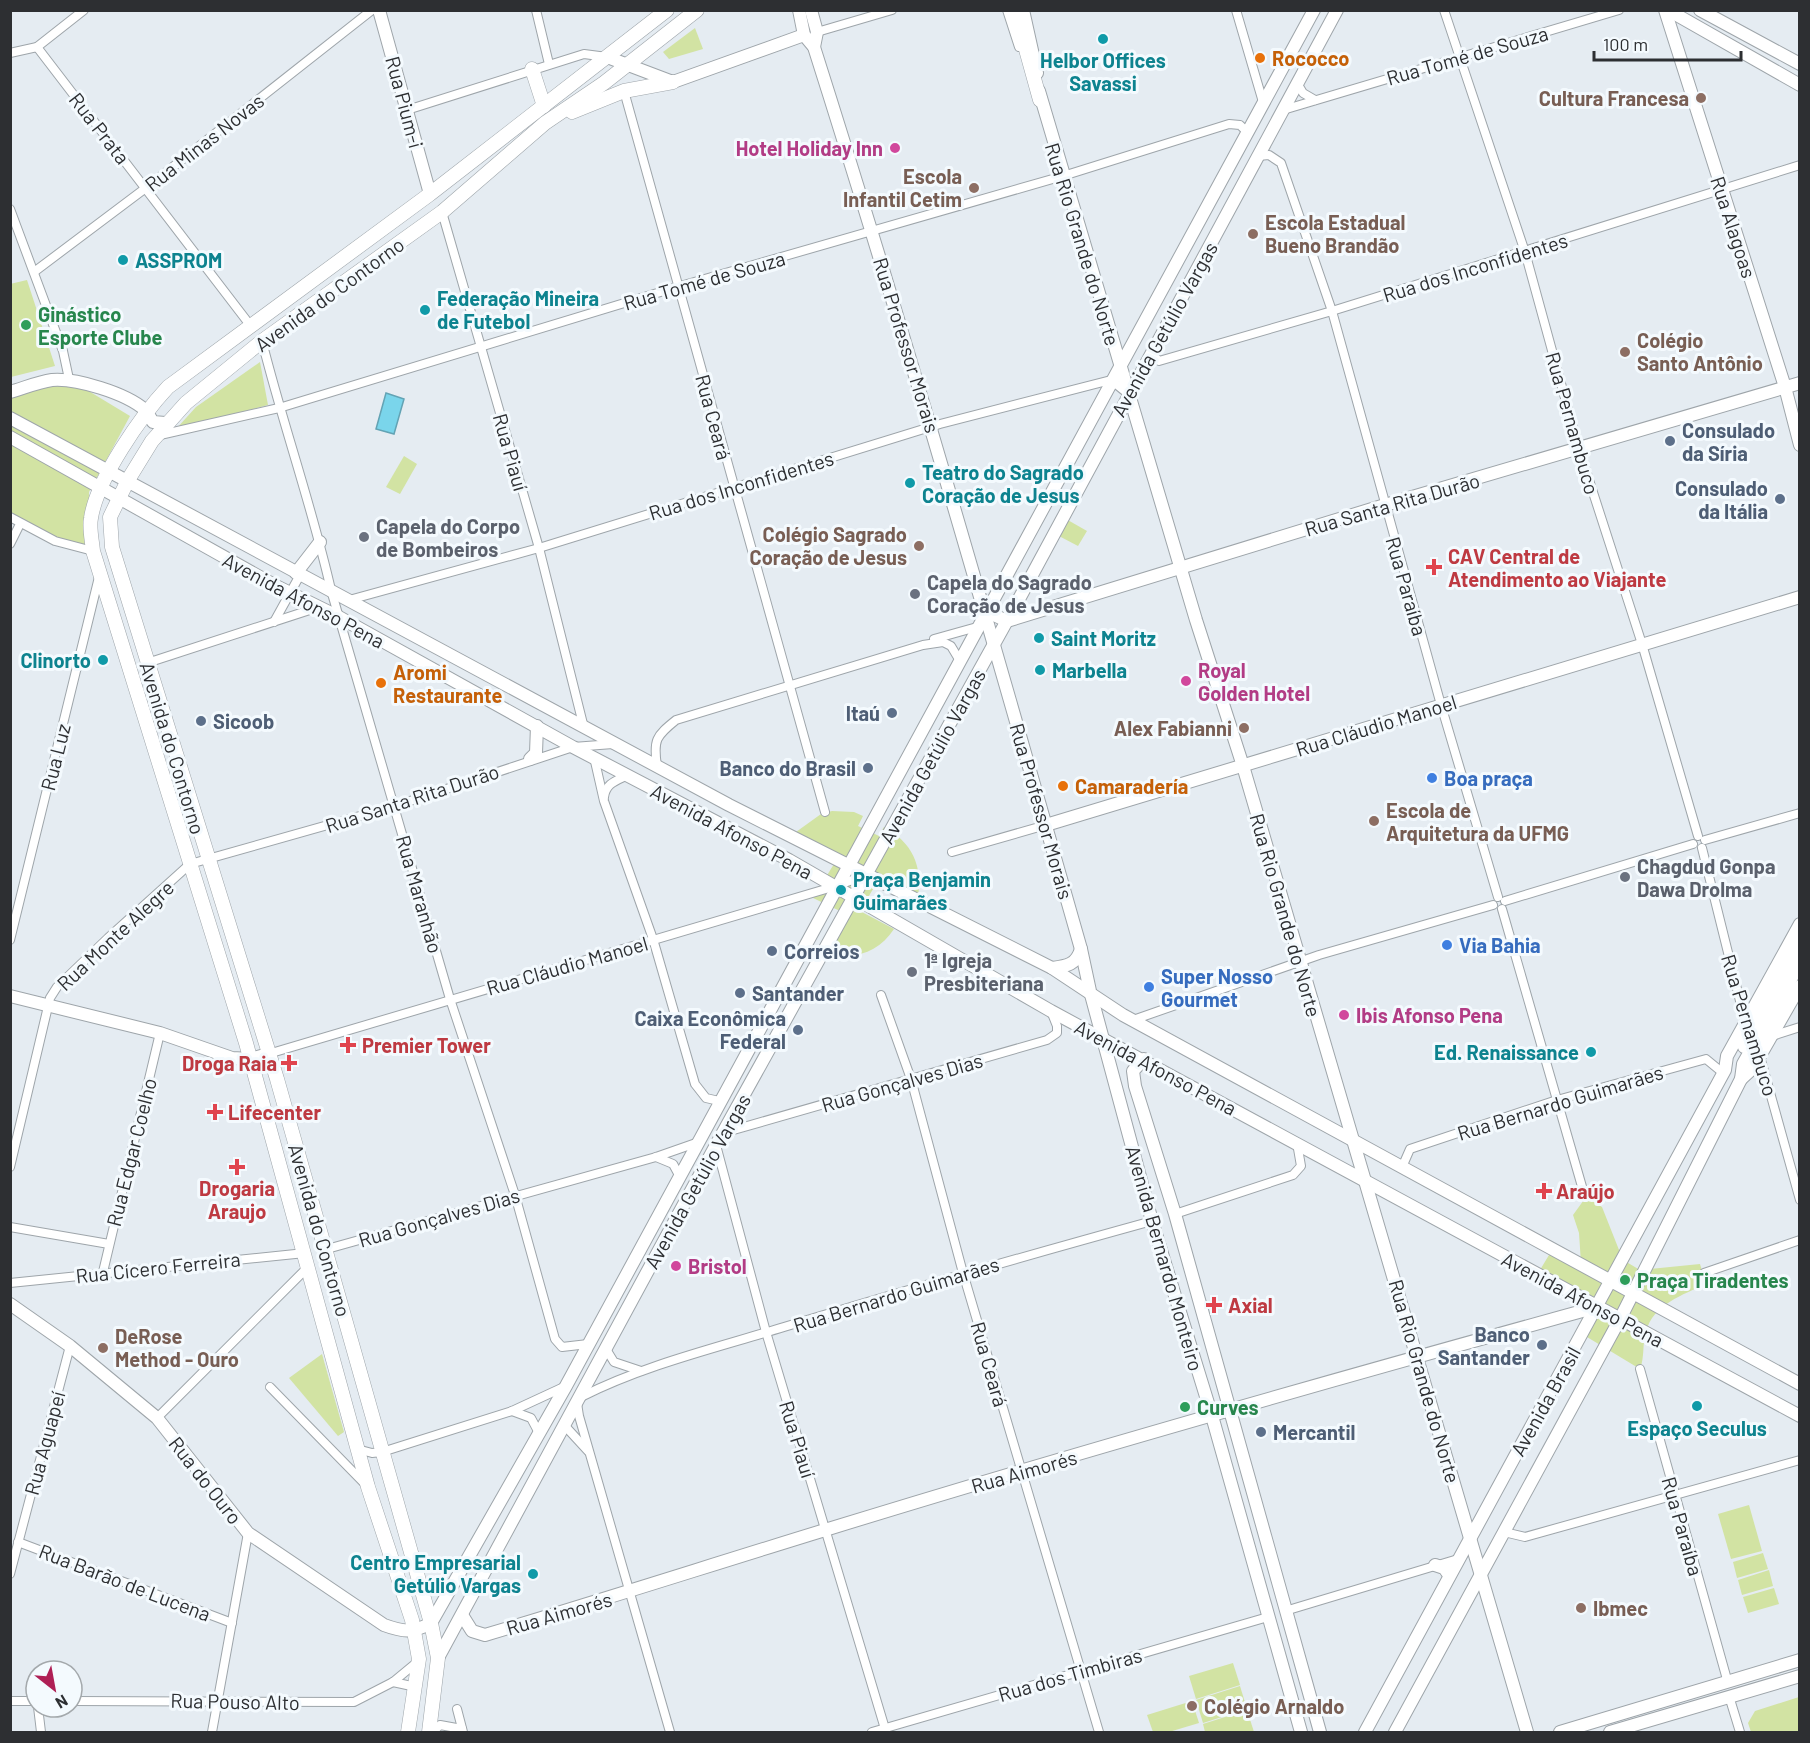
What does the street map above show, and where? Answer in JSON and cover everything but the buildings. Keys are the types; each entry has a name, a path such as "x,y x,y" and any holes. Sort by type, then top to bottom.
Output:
{"main road":[{"name":"Rua Pium-i","path":"379,10 430,194"},
{"name":"Avenida do Contorno","path":"431,1732 438,1658 431,1623 327,1249 112,547 110,517 128,480 165,423 262,341 442,212 545,123 697,10"},
{"name":"Rua Professor Morais","path":"799,10 811,34"},
{"name":"Rua Professor Morais","path":"811,10 811,34 814,47 873,231 995,643 1081,949 1090,991"},
{"path":"1015,10 1040,100"},
{"name":"Rua Rio Grande do Norte","path":"1023,10 1035,56 1040,100 1180,567 1243,766 1300,966 1482,1570 1527,1732"},
{"name":"Avenida Getúlio Vargas","path":"431,1623 566,1386 718,1101 1314,10"},
{"name":"Avenida Getúlio Vargas","path":"438,1658 716,1145 995,643 1337,10"},
{"path":"1667,10 1800,85"},
{"name":"Rua Alagoas","path":"1667,10 1785,387 1800,445"},
{"name":"Avenida do Contorno","path":"408,1732 419,1659 415,1632 357,1449 251,1059 93,550 90,521 100,488 109,471 147,411 168,387 430,194 665,11"},
{"path":"1707,13 1800,64"},
{"path":"545,123 624,91 673,82 811,34"},
{"path":"607,57 673,82"},
{"path":"532,69 544,106"},
{"path":"1112,341 1120,348 1130,346"},
{"path":"10,392 48,380 69,379 92,384 147,411 153,422 165,423"},
{"name":"Rua Santa Rita Durão","path":"1006,621 1385,505 1579,450 1800,383"},
{"name":"Avenida Afonso Pena","path":"10,418 729,806 1052,968 1133,1020 1403,1165 1800,1384"},
{"name":"Avenida Afonso Pena","path":"10,437 573,747 836,886 1051,1011 1388,1191 1559,1288 1800,1416"},
{"path":"298,574 320,542"},
{"name":"Rua Cláudio Manoel","path":"1046,825 1800,597"},
{"path":"985,611 1006,621"},
{"path":"530,759 536,753 537,726"},
{"name":"Avenida Brasil","path":"1752,1065 1750,1034 1800,924"},
{"name":"Avenida Brasil","path":"1750,1034 1800,944"},
{"path":"1052,968 1070,965 1078,959 1081,949"},
{"name":"Avenida Brasil","path":"1365,1732 1724,1072 1727,1056 1750,1034 1800,963"},
{"name":"Avenida Brasil","path":"1395,1732 1620,1319 1740,1079 1772,1036 1800,986"},
{"name":"Avenida Bernardo Monteiro","path":"1090,991 1152,1221 1212,1416 1301,1732"},
{"path":"10,996 160,1033 232,1058 251,1059 268,1054"},
{"path":"1117,1091 1136,1086 1133,1071 1144,1059"},
{"name":"Avenida Brasil","path":"1724,1072 1752,1065"},
{"name":"Avenida Bernardo Monteiro","path":"1136,1086 1175,1214 1320,1732"},
{"path":"1374,1206 1377,1197 1388,1191"},
{"path":"1554,1319 1568,1305 1567,1297 1559,1288"},
{"name":"Rua do Ouro","path":"10,1304 70,1346 157,1418 248,1533 384,1625 400,1631 415,1632"},
{"name":"Rua Aimorés","path":"462,1615 472,1631 485,1635 629,1593 825,1530 1229,1410 1597,1307"},
{"path":"566,1386 592,1374"},
{"path":"539,1433 555,1424 565,1426"},
{"path":"1465,1517 1470,1519 1481,1517"},
{"path":"1458,1559 1482,1570"},
{"path":"1435,1565 1444,1568 1449,1575"},
{"path":"415,1632 431,1623"},
{"path":"1560,1732 1715,1686 1726,1677 1800,1660"},
{"path":"1610,1732 1800,1676"},
{"path":"1726,1677 1730,1696"}],"street":[{"path":"10,53 37,46 84,10"},
{"name":"Rua Minas Novas","path":"34,272 147,188 372,10"},
{"path":"536,10 549,64"},
{"path":"811,34 892,10"},
{"name":"Rua Rio Grande do Norte","path":"1007,10 1040,100"},
{"path":"1236,10 1263,102"},
{"name":"Rua Pernambuco","path":"1444,10 1525,252 1579,450 1642,644 1702,841 1750,1034 1752,1065 1800,1200"},
{"name":"Rua Tomé de Souza","path":"1282,110 1618,11"},
{"name":"Rua Prata","path":"37,46 250,325"},
{"path":"407,110 584,54 607,57"},
{"path":"1297,82 1303,93 1315,100"},
{"name":"Rua Ceará","path":"624,91 825,812"},
{"name":"Rua Tomé de Souza","path":"157,435 279,408 678,287 1063,176 1229,124 1240,125 1247,132"},
{"name":"Rua Paraíba","path":"1258,156 1269,155 1281,163 1332,311 1441,705 1585,1197"},
{"name":"Rua dos Inconfidentes","path":"1151,353 1160,361 1525,252 1800,165"},
{"path":"10,209 63,351 69,379"},
{"name":"Rua Piauí","path":"442,212 539,548 584,728"},
{"name":"Rua Maranhão","path":"262,341 279,408 320,542 331,590 450,999 515,1195 555,1339 562,1347 588,1344"},
{"path":"1111,380 1129,396"},
{"name":"Rua dos Inconfidentes","path":"349,600 539,548 931,426 1111,380"},
{"path":"10,517 55,542 93,550"},
{"path":"10,544 20,524"},
{"name":"Rua Luz","path":"10,940 100,573"},
{"path":"274,622 298,574"},
{"path":"147,663 319,607"},
{"path":"923,645 934,639 977,627"},
{"path":"657,766 654,746 659,734 676,720 923,645 943,642 951,646 960,661"},
{"name":"Rua Santa Rita Durão","path":"208,861 395,806 530,759 594,743 617,745"},
{"path":"594,757 604,801 653,939 695,1084 706,1098 718,1101"},
{"path":"604,801 605,789 610,783 628,775"},
{"path":"1133,1020 1300,966 1319,955 1693,844 1695,838 1702,841 1800,813"},
{"name":"Rua Cláudio Manoel","path":"952,852 1046,825"},
{"name":"Rua Monte Alegre","path":"10,1167 48,1004 57,987 190,864 208,861"},
{"name":"Rua Cláudio Manoel","path":"268,1054 836,886 866,875"},
{"name":"Rua Ceará","path":"881,995 911,1079 963,1273 1099,1732"},
{"name":"Rua Gonçalves Dias","path":"723,1133 1047,1040 1057,1033 1057,1026 1051,1011"},
{"path":"1772,1036 1798,1027 1784,1014"},
{"name":"Rua Edgar Coelho","path":"103,1272 160,1033"},
{"name":"Rua Bernardo Guimarães","path":"1403,1165 1410,1149 1557,1100 1706,1059 1724,1072"},
{"name":"Rua Gonçalves Dias","path":"327,1249 656,1157 696,1143"},
{"path":"1175,1214 1293,1175 1301,1166 1297,1143"},
{"name":"Rua Piauí","path":"716,1145 766,1332 885,1731"},
{"path":"656,1157 674,1164 679,1175"},
{"name":"Rua Bernardo Guimarães","path":"579,1400 641,1371 963,1273 1152,1221"},
{"path":"10,1227 109,1244"},
{"path":"1704,1273 1800,1240"},
{"path":"157,1418 307,1260"},
{"name":"Rua Cícero Ferreira","path":"10,1283 103,1272 307,1260"},
{"name":"Rua Aguapeí","path":"10,1575 70,1346"},
{"path":"606,1349 614,1362 641,1371"},
{"name":"Rua Paraíba","path":"1640,1368 1726,1677"},
{"path":"357,1449 372,1453 382,1452 512,1411 566,1386"},
{"path":"270,1387 368,1487"},
{"path":"579,1400 629,1593 670,1732"},
{"path":"512,1411 531,1418 539,1433"},
{"path":"565,1426 592,1456"},
{"path":"1504,1532 1524,1537 1800,1460"},
{"path":"212,1732 248,1533"},
{"name":"Rua Barão de Lucena","path":"18,1542 232,1623"},
{"path":"1285,1611 1458,1559"},
{"name":"Rua dos Timbiras","path":"872,1732 885,1731 1080,1671 1268,1617"},
{"name":"Rua Pouso Alto","path":"84,1701 219,1700 337,1704 354,1702 393,1682 413,1667 419,1659"},
{"path":"393,1682 416,1687"},
{"path":"1730,1696 1740,1732"},
{"path":"431,1732 440,1725 462,1731 457,1709"}],"green space":[{"path":"695,28 703,49 669,59 663,52"},
{"name":"Ginástico Esporte Clube","path":"27,280 55,366 11,377 10,284"},
{"path":"260,362 268,405 176,429 196,407"},
{"path":"48,384 87,390 130,416 89,492 90,547 56,541 11,516 10,395"},
{"path":"404,456 417,464 400,494 386,487"},
{"path":"1066,519 1087,531 1078,546 1057,535"},
{"path":"832,811 854,812 863,816 858,826 879,836 884,827 894,833 908,848 917,865 918,897 876,884 860,911 894,929 879,945 861,954 841,955 821,948 840,911 813,898 834,864 796,832 821,814"},
{"name":"Praça Tiradentes","path":"1586,1197 1602,1207 1623,1260 1640,1270 1700,1264 1706,1284 1670,1302 1655,1314 1646,1332 1640,1369 1582,1334 1597,1307 1537,1275 1552,1250 1581,1263 1579,1233 1573,1215"},
{"path":"322,1354 344,1432 338,1436 289,1378"},
{"path":"1749,1505 1762,1551 1731,1559 1718,1514"},
{"path":"1763,1553 1768,1569 1737,1578 1733,1562"},
{"path":"1769,1570 1773,1586 1742,1595 1738,1580"},
{"path":"1774,1588 1779,1604 1748,1613 1743,1597"},
{"path":"1233,1663 1240,1685 1196,1699 1189,1676"},
{"path":"1240,1686 1247,1709 1203,1723 1196,1700"},
{"path":"1799,1697 1799,1732 1751,1732 1748,1723 1755,1711"},
{"path":"1192,1701 1199,1723 1169,1732 1153,1732 1147,1715"},
{"path":"1247,1710 1254,1732 1205,1732 1203,1724"}],"water":[{"path":"386,393 404,399 394,434 376,429"}],"place":[{"name":"Helbor Offices Savassi","path":"1103,39"},
{"name":"Rococco","path":"1260,58"},
{"name":"Cultura Francesa","path":"1701,98"},
{"name":"Hotel Holiday Inn","path":"895,148"},
{"name":"Escola Infantil Cetim","path":"974,188"},
{"name":"Escola Estadual Bueno Brandão","path":"1253,234"},
{"name":"ASSPROM","path":"123,260"},
{"name":"Federação Mineira de Futebol","path":"425,310"},
{"name":"Ginástico Esporte Clube","path":"26,325"},
{"name":"Colégio Santo Antônio","path":"1625,352"},
{"name":"Consulado da Síria","path":"1670,441"},
{"name":"Teatro do Sagrado Coração de Jesus","path":"910,483"},
{"name":"Consulado da Itália","path":"1780,499"},
{"name":"Capela do Corpo de Bombeiros","path":"364,537"},
{"name":"Colégio Sagrado Coração de Jesus","path":"919,546"},
{"name":"CAV Central de Atendimento ao Viajante","path":"1434,567"},
{"name":"Capela do Sagrado Coração de Jesus","path":"915,594"},
{"name":"Saint Moritz","path":"1039,638"},
{"name":"Clinorto","path":"103,660"},
{"name":"Marbella","path":"1040,670"},
{"name":"Royal Golden Hotel","path":"1186,681"},
{"name":"Aromi Restaurante","path":"381,683"},
{"name":"Itaú","path":"892,713"},
{"name":"Sicoob","path":"201,721"},
{"name":"Alex Fabianni","path":"1244,728"},
{"name":"Banco do Brasil","path":"868,768"},
{"name":"Boa praça","path":"1432,778"},
{"name":"Camaradería","path":"1063,786"},
{"name":"Escola de Arquitetura da UFMG","path":"1374,821"},
{"name":"Chagdud Gonpa Dawa Drolma","path":"1625,877"},
{"name":"Praça Benjamin Guimarães","path":"841,890"},
{"name":"Via Bahia","path":"1447,945"},
{"name":"Correios","path":"772,951"},
{"name":"1ª Igreja Presbiteriana","path":"912,972"},
{"name":"Super Nosso Gourmet","path":"1149,987"},
{"name":"Santander","path":"740,993"},
{"name":"Ibis Afonso Pena","path":"1344,1015"},
{"name":"Caixa Econômica Federal","path":"798,1030"},
{"name":"Premier Tower","path":"348,1045"},
{"name":"Ed. Renaissance","path":"1591,1052"},
{"name":"Droga Raia","path":"289,1063"},
{"name":"Lifecenter","path":"215,1112"},
{"name":"Drogaria Araujo","path":"237,1167"},
{"name":"Araújo","path":"1544,1191"},
{"name":"Bristol","path":"676,1266"},
{"name":"Praça Tiradentes","path":"1625,1280"},
{"name":"Axial","path":"1214,1305"},
{"name":"Banco Santander","path":"1542,1345"},
{"name":"DeRose Method - Ouro","path":"103,1348"},
{"name":"Espaço Seculus","path":"1697,1406"},
{"name":"Curves","path":"1185,1407"},
{"name":"Mercantil","path":"1261,1432"},
{"name":"Centro Empresarial Getúlio Vargas","path":"533,1574"},
{"name":"Ibmec","path":"1581,1608"},
{"name":"Colégio Arnaldo","path":"1192,1706"}]}
